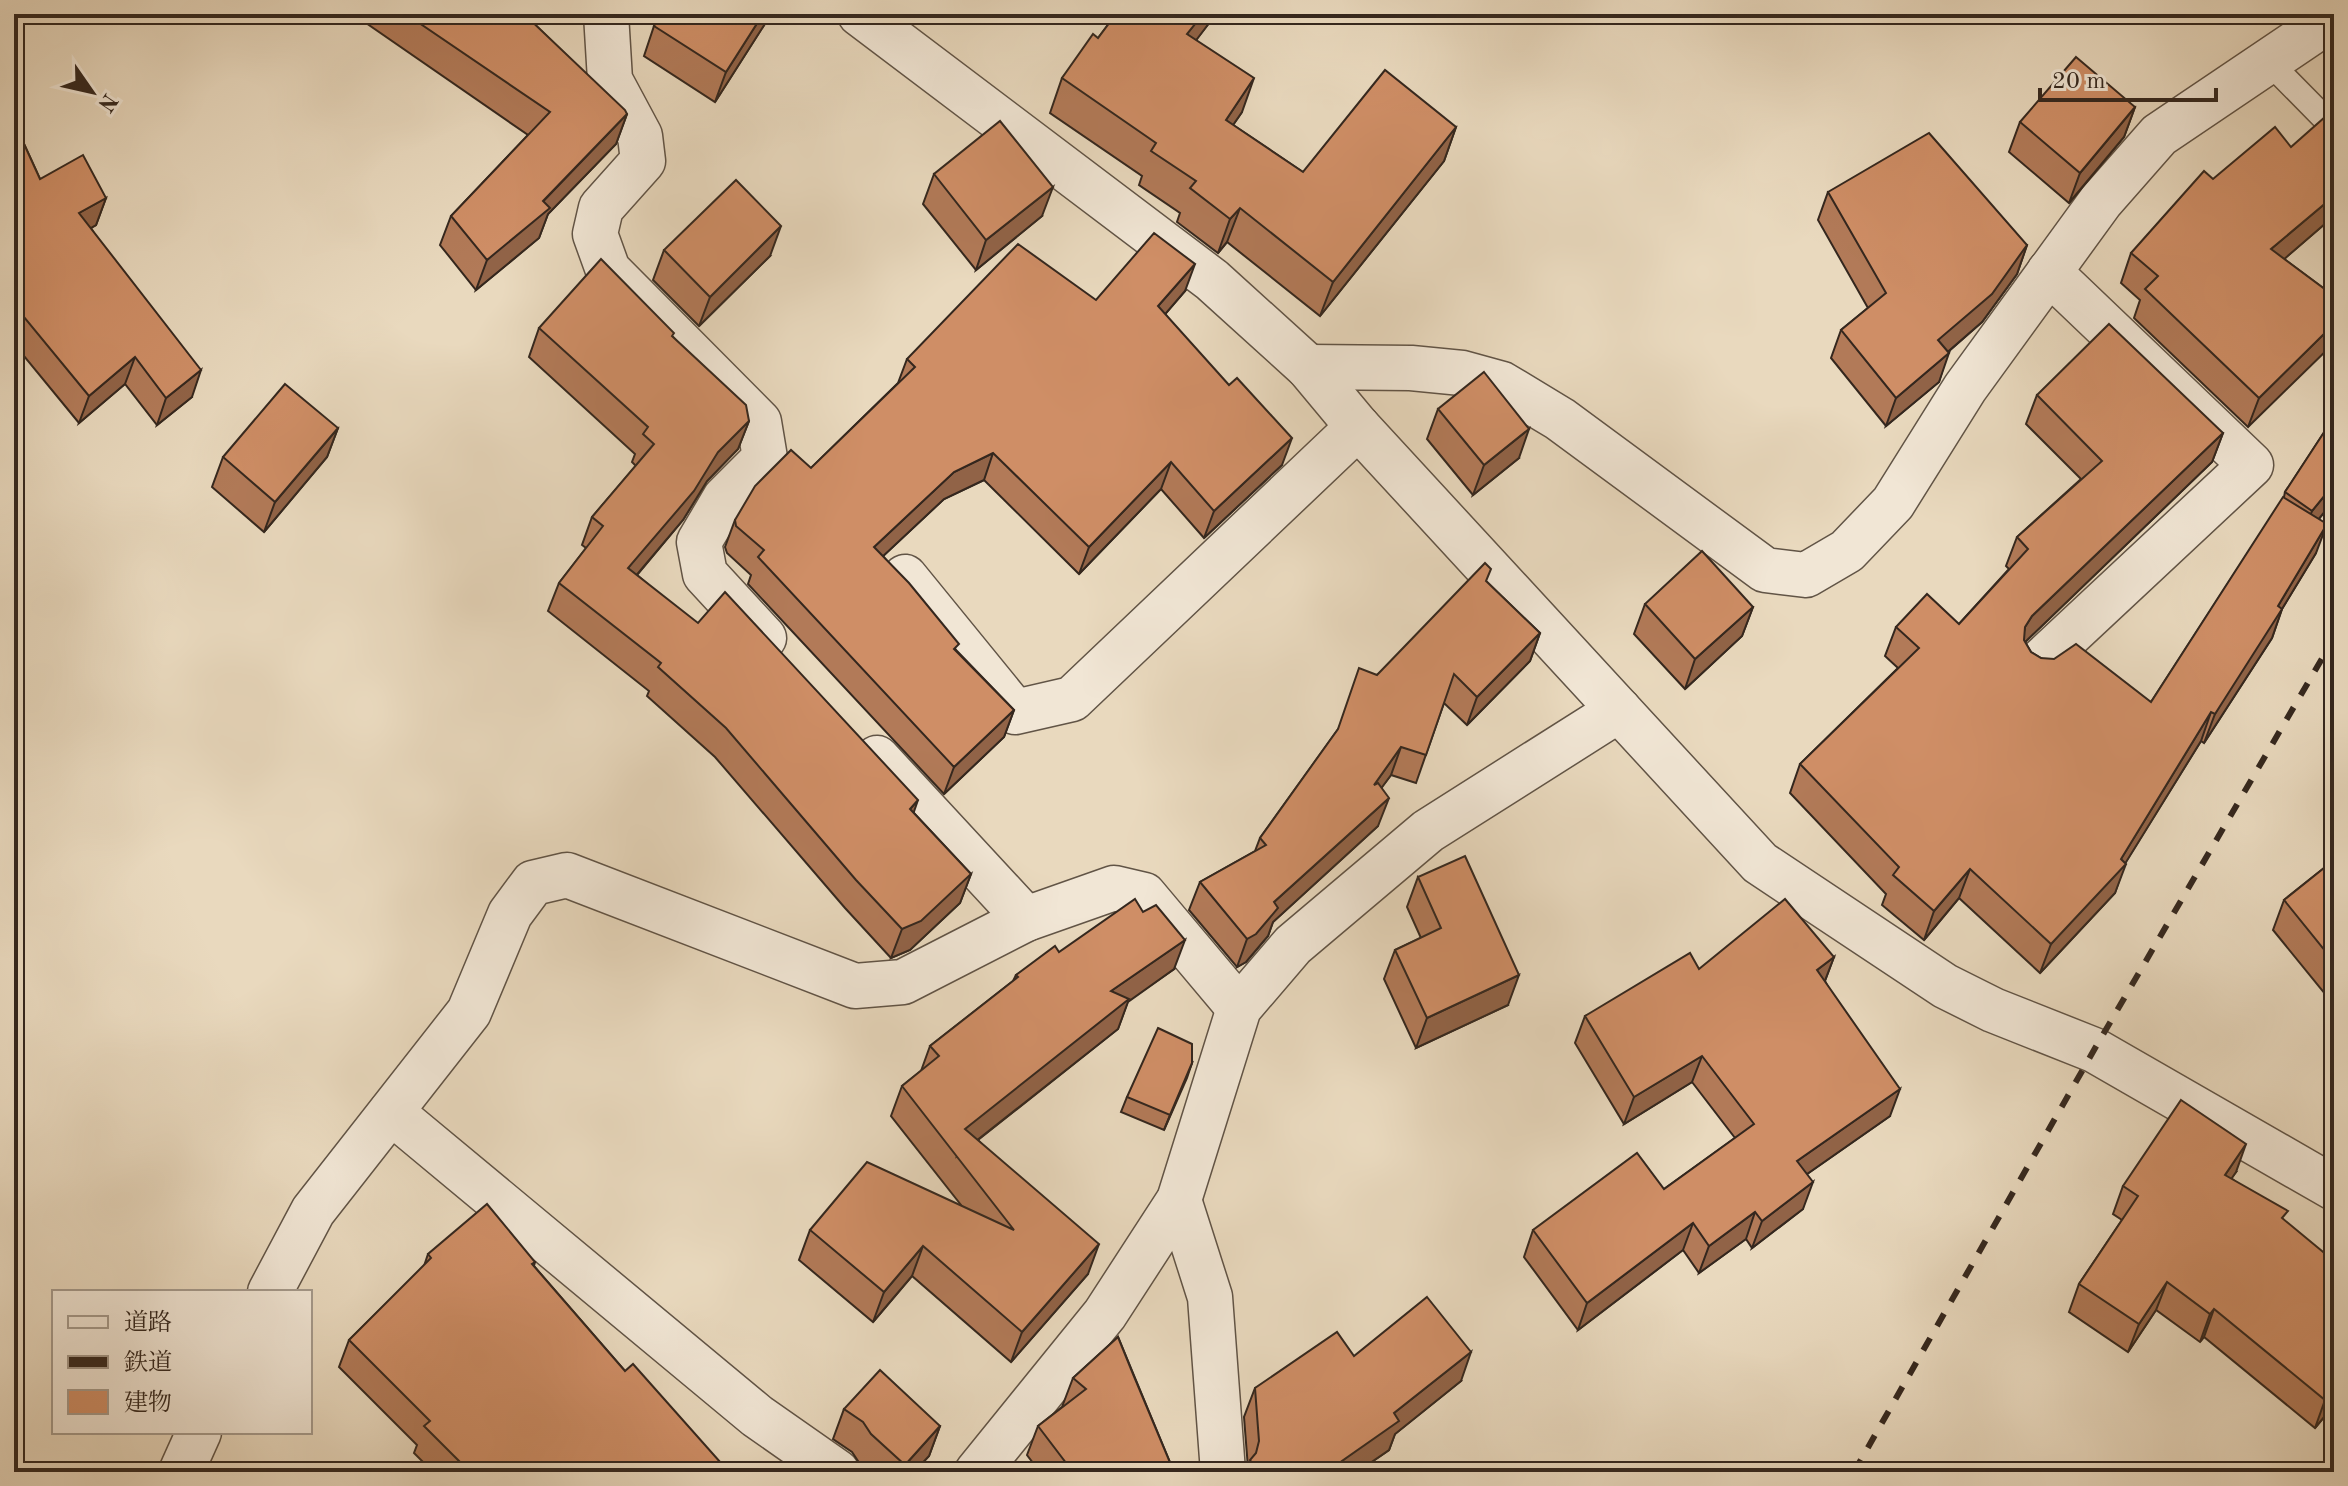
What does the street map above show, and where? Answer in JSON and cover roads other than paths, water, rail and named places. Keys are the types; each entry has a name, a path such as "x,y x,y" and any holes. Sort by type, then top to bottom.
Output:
{"street":[{"path":"606,14 610,80 640,136 643,161 601,208 595,234 608,270 759,422 765,458 725,498 699,542 705,574 790,666"},
{"path":"860,14 1212,280 1308,367 1358,427 1760,863 1945,986 1993,1010 2094,1050 2334,1188"},
{"path":"1308,367 1411,368 1462,373 1502,384 1560,419 1765,570 1806,575 1847,551 1893,503 1965,388 2101,201 2159,135 2334,17"},
{"path":"2038,664 2251,465 2049,272"},
{"path":"905,577 1015,712 1072,699 1358,427"},
{"path":"977,1472 1105,1314 1179,1200 1239,1008 1293,945 1428,831 1619,710"},
{"path":"855,735 1026,919"},
{"path":"271,1290 313,1211 469,1012 510,914 533,883 567,875 855,986 903,982 1026,919 1114,888 1144,895 1239,1008"},
{"path":"391,1112 757,1416 837,1472"},
{"path":"1179,1200 1210,1297 1223,1472"},
{"path":"181,1472 198,1434"}],"lane":[{"path":"2268,61 2334,128"}],"railway":[{"path":"1854,1472 2094,1050 2334,638"}]}
